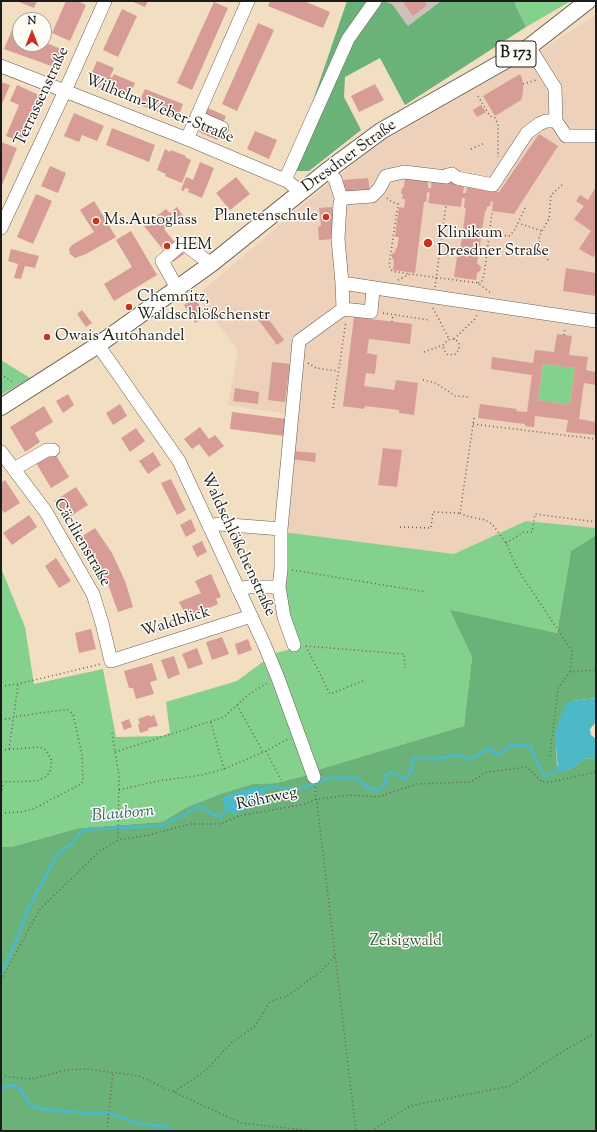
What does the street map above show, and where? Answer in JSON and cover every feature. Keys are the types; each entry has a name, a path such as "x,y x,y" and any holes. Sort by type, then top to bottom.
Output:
{"main road":[{"name":"Dresdner Straße","path":"1,407 98,345 211,264 327,171 381,131 529,46 588,1"}],"street":[{"name":"Terrassenstraße","path":"1,228 106,1"},
{"path":"187,139 248,1"},
{"path":"285,180 348,39 375,1"},
{"path":"529,46 555,88 556,121 566,136 596,136"},
{"name":"Wilhelm-Weber-Straße","path":"1,66 187,139 285,180 301,192"},
{"path":"197,117 222,128"},
{"path":"345,309 338,239 340,203 344,198 372,196 377,191 386,176 404,172 446,177 447,175 452,174 457,178 493,185 527,133 539,124 546,121 556,121"},
{"path":"327,171 335,179 342,201"},
{"path":"177,288 162,261 183,243 211,264"},
{"path":"342,284 378,289 432,301 507,308 596,321"},
{"path":"300,646 284,618 279,587 281,569 281,529 287,451 299,341 345,309 371,312 378,289"},
{"name":"Waldschlößchenstraße","path":"98,345 179,461 278,678 314,777"},
{"path":"14,469 48,450 53,450"},
{"name":"Cäcilienstraße","path":"1,452 46,512 93,594 102,623 110,661"},
{"path":"209,526 218,524 281,529"},
{"path":"238,589 249,587 279,587"},
{"name":"Waldblick","path":"110,661 251,616"}],"path":[{"path":"523,84 548,78"},
{"path":"478,96 490,116 494,118 498,124 498,158"},
{"path":"471,149 485,143"},
{"path":"548,260 544,256 539,237 550,219 551,195 564,183"},
{"path":"377,191 392,202 398,204 389,266 392,271 478,283 503,301 507,308"},
{"path":"446,205 432,301 449,339"},
{"path":"489,234 509,236 514,231 525,208"},
{"path":"478,283 482,281 484,275 492,213"},
{"path":"518,223 542,231"},
{"path":"378,289 410,274"},
{"path":"333,408 345,309"},
{"path":"454,339 474,320 479,311"},
{"path":"371,312 429,320"},
{"path":"392,322 393,315"},
{"path":"424,352 443,345 449,339 454,339 459,343 460,347 456,354 452,355 446,354 443,345"},
{"path":"297,356 316,368 338,371"},
{"path":"1,374 26,391"},
{"path":"423,380 436,383 455,396 470,397"},
{"path":"460,514 474,418"},
{"path":"473,424 596,439"},
{"path":"400,527 431,528 433,512 460,514 485,520 492,524 506,543 518,570 572,651 570,672 558,688 550,756"},
{"path":"506,543 524,532 532,532 535,514 596,522"},
{"path":"281,569 426,592"},
{"path":"300,646 404,654 405,668"},
{"path":"300,646 330,694 363,681"},
{"path":"1,686 18,684 95,666 110,661"},
{"path":"570,672 596,671"},
{"path":"115,752 224,717 237,704 259,688 278,678"},
{"path":"9,749 18,684"},
{"path":"237,704 263,752"},
{"path":"1,720 68,710 73,714 82,754 83,781 81,784 33,809 21,812 1,813"},
{"path":"211,722 224,769"},
{"path":"112,733 119,790 118,840"},
{"path":"119,790 158,781 202,775 224,769 266,751 298,734"},
{"path":"1,750 40,748 46,750 52,761 50,771 47,776 37,781 2,782 1,802"},
{"path":"266,751 281,780"},
{"name":"Röhrweg","path":"1,980 40,909 100,851 118,840 149,835 190,824 220,824 239,816 306,804 317,799 352,795 378,797 417,784 470,782 487,772 527,767 542,782 552,782 596,772"},
{"path":"317,799 356,1131"},
{"path":"174,1092 206,1070 231,1043 255,1026 270,1002 289,995 320,972 336,955"},
{"path":"371,1131 410,1106 510,1086 568,1048 596,1033"},
{"path":"1,1076 31,1079 67,1070 87,1069 138,1076 240,1123 314,1131"},
{"path":"107,1131 112,1072"}],"shaded area":[{"path":"383,1 441,1 408,26 392,4"},
{"name":"Klinikum Dresdner Straße","path":"596,15 596,528 526,521 454,554 283,532 288,414 228,405 238,350 196,296 322,189 380,143 543,49"}],"green space":[{"path":"347,1 383,1 392,4 408,26 441,1 515,1 526,27 405,105 380,58 345,77 344,97 361,130 309,171 289,171"},
{"path":"515,1 571,1 526,27"},
{"path":"1,360 30,378 1,395"},
{"path":"543,364 575,368 570,405 538,400"},
{"path":"526,521 596,528 596,535 571,551 557,633 451,611 472,657 464,726 317,770 275,653 296,648 284,605 283,532 454,554"},
{"name":"Zeisigwald","path":"596,535 596,698 572,701 556,736 556,745 557,766 569,770 586,758 596,759 596,1131 1,1131 1,847 11,847 79,828 162,822 187,807 224,793 253,784 276,783 308,775 317,770 464,726 472,657 450,610 557,633 571,551"},
{"path":"1,568 25,627 34,684 103,669 116,737 162,736 170,733 166,702 237,681 264,661 308,775 276,783 253,784 187,807 162,822 79,828 11,847 1,847"}],"water":[{"path":"596,698 596,722 590,729 591,735 596,739 596,759 586,758 569,770 563,772 558,771 556,729 567,702"},
{"path":"257,786 264,791 267,798 260,804 234,814 232,814 224,806 222,799 225,796"}],"building":[{"path":"17,1 37,1 34,8"},
{"path":"66,1 78,1 86,5 70,41 52,33"},
{"path":"131,1 148,1 145,7"},
{"path":"270,1 304,1 330,12 323,28 268,6"},
{"path":"402,1 424,1 427,5 413,16"},
{"path":"214,2 228,8 192,90 177,83"},
{"path":"122,9 137,16 118,57 103,50"},
{"path":"258,23 274,30 237,111 222,104"},
{"path":"12,30 12,52 4,49"},
{"path":"52,45 61,49 54,67 12,52 52,52"},
{"path":"97,61 114,68 110,77 112,78 114,74 135,83 127,100 91,84 89,79"},
{"path":"520,74 523,84 521,100 495,116 483,96"},
{"path":"1,82 10,85 1,106"},
{"path":"375,84 384,100 359,112 351,96"},
{"path":"17,85 41,96 21,142 6,136 19,105 10,101"},
{"path":"145,89 183,104 177,120 138,104"},
{"path":"481,105 486,112 477,117 473,110"},
{"path":"208,108 226,116 223,123 205,115"},
{"path":"74,113 104,126 97,141 82,135 79,142 64,136"},
{"path":"202,125 220,133 217,140 199,132"},
{"path":"112,128 155,145 149,162 106,145"},
{"path":"255,131 277,140 269,159 247,149"},
{"path":"539,134 558,146 514,214 492,211 493,202 491,201 490,206 487,207 485,211 477,263 481,267 480,271 477,273 476,280 454,277 457,257 459,257 466,208 464,208 465,198 462,198 461,207 428,203 430,193 427,192 426,202 424,202 415,273 393,270 394,261 392,254 397,248 399,237 395,237 399,207 404,208 405,199 402,199 403,195 401,193 402,188 404,187 405,177 428,180 428,188 431,188 432,181 446,179 464,186 463,193 466,193 467,186 499,192"},
{"path":"1,142 17,148 1,188"},
{"path":"165,149 170,152 171,150 186,156 185,157 191,160 182,183 165,176 166,174 157,170"},
{"path":"200,162 214,168 202,198 188,192 189,189 185,188 184,191 181,190 186,177 193,180"},
{"path":"50,166 66,173 58,193 41,186"},
{"path":"236,177 250,194 230,210 216,193"},
{"path":"368,178 370,191 345,194 343,180"},
{"path":"596,187 596,253 593,257 579,249 591,231 574,219 584,206 576,201 580,195 588,200"},
{"path":"36,194 52,201 33,244 17,237"},
{"name":"Ms.Autoglass","path":"94,201 116,237 86,254 75,258 70,254 69,249 72,245 94,232 80,210"},
{"path":"177,207 186,220 179,225 175,220 164,229 184,254 173,262 144,226 166,209 170,213"},
{"name":"Planetenschule","path":"332,207 335,239 319,240 318,227 321,226 319,208"},
{"path":"131,231 157,275 114,301 104,284 132,267 116,240"},
{"path":"11,249 39,256 35,268 25,266 21,279 14,278 18,264 8,261"},
{"path":"566,268 596,273 596,296 563,291"},
{"path":"195,298 206,316 195,323 184,305"},
{"path":"82,310 92,323 86,327 77,314"},
{"path":"264,313 284,340 277,345 257,318"},
{"path":"354,317 412,324 410,344 369,339 367,353 377,355 375,374 366,373 364,386 394,390 396,380 418,383 414,415 399,413 399,410 365,406 364,409 343,406"},
{"path":"557,334 572,336 569,355 588,357 586,370 596,372 596,385 584,383 579,419 596,422 596,435 566,432 568,420 535,416 534,427 525,426 525,424 478,418 480,404 517,409 516,411 527,412 532,375 491,369 492,357 533,363 535,350 554,352","holes":["543,364 575,368 570,405 538,400"]},
{"path":"272,362 290,364 285,402 268,400"},
{"path":"235,388 259,392 258,404 233,401"},
{"path":"68,394 74,405 63,413 56,401"},
{"path":"120,404 127,416 113,425 106,413"},
{"path":"44,406 53,422 35,433 40,442 25,452 10,427"},
{"path":"232,412 286,419 284,436 230,429"},
{"path":"200,427 209,439 215,435 224,446 209,457 199,444 192,449 184,439"},
{"path":"136,428 145,441 130,452 121,438"},
{"path":"383,448 402,450 397,487 378,485"},
{"path":"291,451 316,453 315,462 290,459"},
{"path":"54,452 69,477 51,488 36,463"},
{"path":"153,452 161,465 148,474 139,461"},
{"path":"171,479 186,510 177,515 161,483"},
{"path":"5,480 20,503 4,513 1,508 1,483"},
{"path":"76,487 88,505 66,519 54,501"},
{"path":"29,515 37,527 12,545 3,533"},
{"path":"191,519 196,531 186,537 180,525"},
{"path":"95,528 112,553 125,581 133,607 118,612 97,561 81,537"},
{"path":"202,541 207,552 197,557 192,546"},
{"path":"56,558 71,581 59,588 45,566"},
{"path":"211,574 221,597 216,599 218,604 187,618 179,602 201,593 195,581"},
{"path":"91,629 96,649 79,653 75,633"},
{"path":"222,637 229,654 212,660 206,642"},
{"path":"248,639 252,650 238,655 235,644"},
{"path":"197,648 203,664 188,669 182,654"},
{"path":"174,656 180,674 168,679 161,660"},
{"path":"152,663 157,680 150,682 154,694 136,699 133,688 129,688 124,671"},
{"path":"149,715 150,717 154,715 158,726 148,728 149,730 140,733 138,724 140,724 138,719"},
{"path":"129,719 132,727 124,730 121,722"}],"waterway":[{"name":"Blauborn","path":"259,790 271,786 285,789 304,788 328,778 356,778 368,788 378,791 385,784 386,776 390,772 404,779 411,772 414,758 438,759 460,755 469,760 490,748 494,753 499,754 511,745 530,746 544,777 560,769"},
{"name":"Blauborn","path":"1,973 13,949 29,907 57,855 70,845 82,831 89,829 161,826 200,806 221,817 228,808"},
{"path":"1,1088 14,1085 21,1090 30,1105 42,1109 82,1113 110,1113 140,1124 164,1126 169,1128 171,1131"}],"place":[{"name":"Planetenschule","path":"326,217"},
{"name":"Ms.Autoglass","path":"96,221"},
{"name":"Klinikum Dresdner Straße","path":"428,243"},
{"name":"HEM","path":"167,246"},
{"name":"Chemnitz, Waldschlößchenstr","path":"129,307"},
{"name":"Owais Autohandel","path":"47,337"}]}
